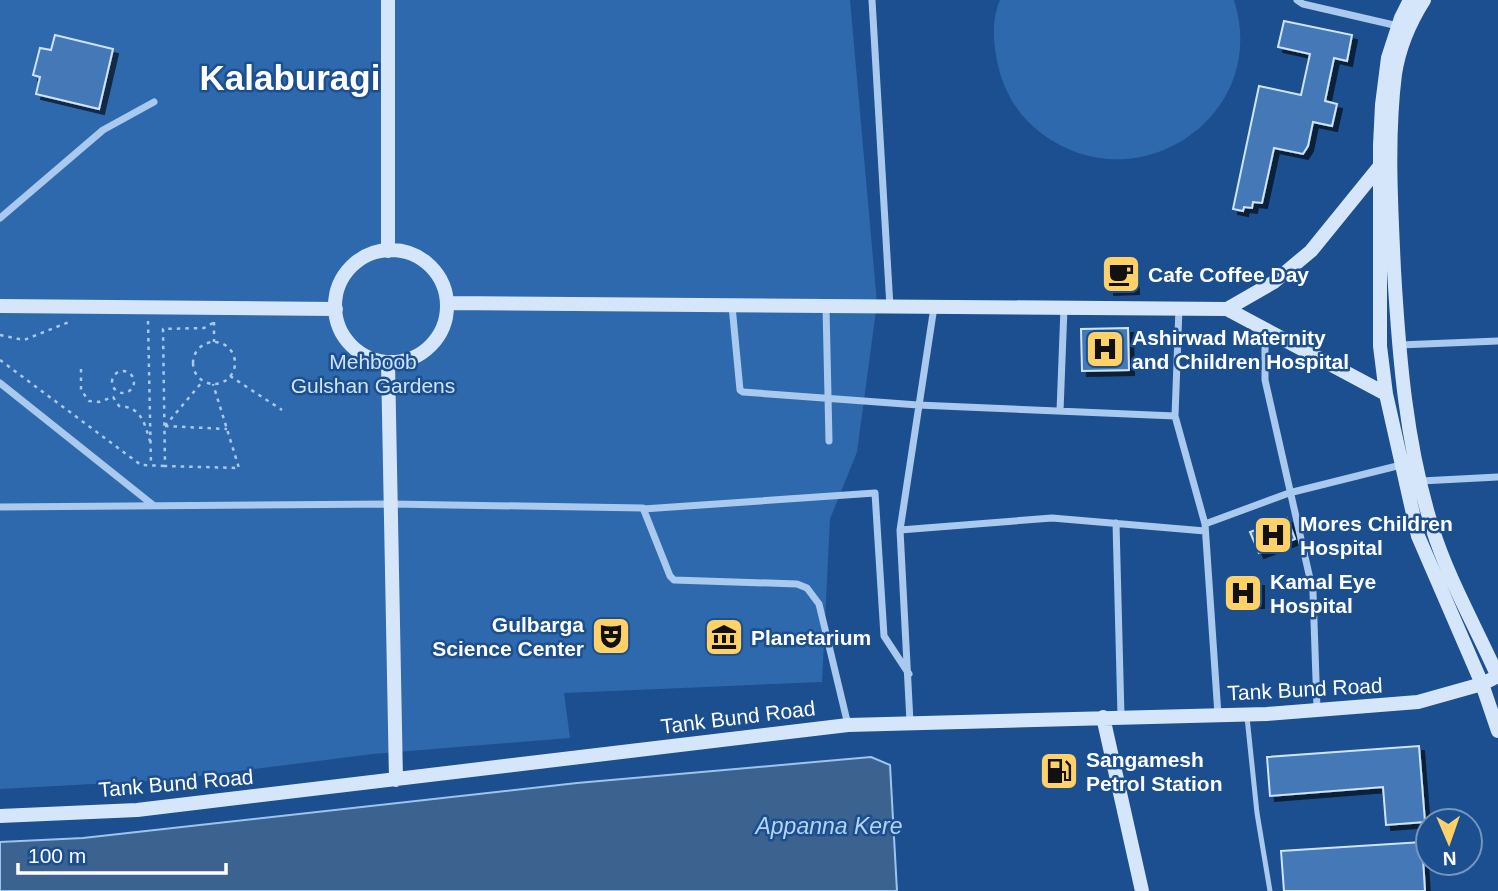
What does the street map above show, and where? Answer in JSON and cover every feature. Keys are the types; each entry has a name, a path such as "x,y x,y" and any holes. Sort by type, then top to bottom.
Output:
{"main road":[{"path":"388,0 388,251"},
{"path":"1410,0 1388,58 1382,105 1380,346 1386,394 1418,536 1482,684 1498,731"},
{"path":"1424,0 1414,16 1401,49 1395,74 1391,207 1399,345 1410,429 1432,526 1498,677"},
{"path":"1227,309 1274,282 1311,251 1380,166"},
{"path":"399,250 422,259 441,279 448,303 444,327 432,345 413,358 388,362 363,355 347,341 335,317 336,295 350,268 372,253 388,251 399,250"},
{"path":"448,303 1227,309 1386,394"},
{"path":"0,306 335,309"},
{"path":"388,362 396,780"},
{"name":"Tank Bund Road","path":"0,816 137,810 848,725 1246,714 1418,702 1498,677"},
{"path":"1103,717 1142,891"}],"street":[{"path":"872,0 890,307"},
{"path":"1297,0 1303,4 1398,26"},
{"path":"0,218 103,130 154,102"},
{"path":"732,306 741,391 918,405 1175,415"},
{"path":"826,307 829,441"},
{"path":"910,722 900,530 934,307"},
{"path":"1060,411 1063,308"},
{"path":"1180,308 1175,415 1205,527 1218,715"},
{"path":"1265,331 1265,380 1289,494 1314,592 1317,710"},
{"path":"1399,345 1498,341"},
{"path":"0,383 153,506"},
{"path":"900,530 1052,518 1205,527 1289,494 1402,465"},
{"path":"1421,481 1498,477"},
{"path":"0,507 391,504 643,509 875,493 884,636 909,674"},
{"path":"643,509 674,580 797,584 807,588 820,604 848,725"},
{"path":"1116,523 1121,716"}],"lane":[{"path":"1246,714 1257,813 1270,891"}],"path":[{"path":"148,307 151,465"},
{"path":"165,466 163,328 204,328 219,318"},
{"path":"0,335 24,340 71,321"},
{"path":"214,322 214,342"},
{"path":"214,342 232,352 235,366 230,376 213,384 203,381 194,371 194,358 201,347 214,342"},
{"path":"0,360 141,464 239,468 213,384"},
{"path":"81,369 81,390 89,401 99,402 113,397 118,391"},
{"path":"120,371 127,372 132,376 132,386 124,392 118,391 113,386 114,376 120,371"},
{"path":"230,376 282,410"},
{"path":"165,426 203,381"},
{"path":"113,397 119,405 130,406 141,414 151,445"},
{"path":"165,426 227,429"}],"green space":[{"name":"Mehboob Gulshan Gardens","path":"0,0 850,0 877,303 857,452 830,519 822,682 564,693 570,738 373,754 168,780 0,789"},
{"path":"1000,0 1234,0 1240,42 1233,80 1215,112 1187,137 1154,154 1117,159 1078,153 1034,127 1021,114 1007,90 998,64 994,36"}],"water":[{"name":"Appanna Kere","path":"871,757 890,765 897,891 0,891 0,842 83,838 577,783"}],"building":[{"path":"1284,21 1352,35 1347,61 1334,58 1325,101 1337,104 1332,126 1313,122 1308,146 1303,154 1274,148 1262,203 1253,202 1252,208 1244,207 1243,211 1233,209 1259,86 1301,95 1310,54 1278,47"},
{"path":"55,35 113,49 99,109 36,94 40,77 33,75 40,48 51,50"},
{"name":"Cafe Coffee Day","path":"1109,259 1133,259 1134,289 1109,290"},
{"name":"Ashirwad Maternity and Children Hospital","path":"1128,328 1129,370 1082,371 1081,329"},
{"name":"Mores Children Hospital","path":"1287,518 1295,539 1259,553 1250,532"},
{"name":"Kamal Eye Hospital","path":"1259,581 1259,603 1227,604 1226,582"},
{"path":"1419,746 1424,807 1414,807 1414,823 1386,825 1383,787 1270,796 1267,757"},
{"path":"1414,843 1414,877 1424,877 1425,891 1284,891 1281,851"}],"place":[{"name":"Cafe Coffee Day","path":"1121,274"},
{"name":"Ashirwad Maternity and Children Hospital","path":"1105,349"},
{"name":"Mores Children Hospital","path":"1273,535"},
{"name":"Kamal Eye Hospital","path":"1243,593"},
{"name":"Gulbarga Science Center","path":"611,636"},
{"name":"Planetarium","path":"724,637"},
{"name":"Sangamesh Petrol Station","path":"1059,771"}],"district":[{"name":"Kalaburagi","path":"290,77"}]}
